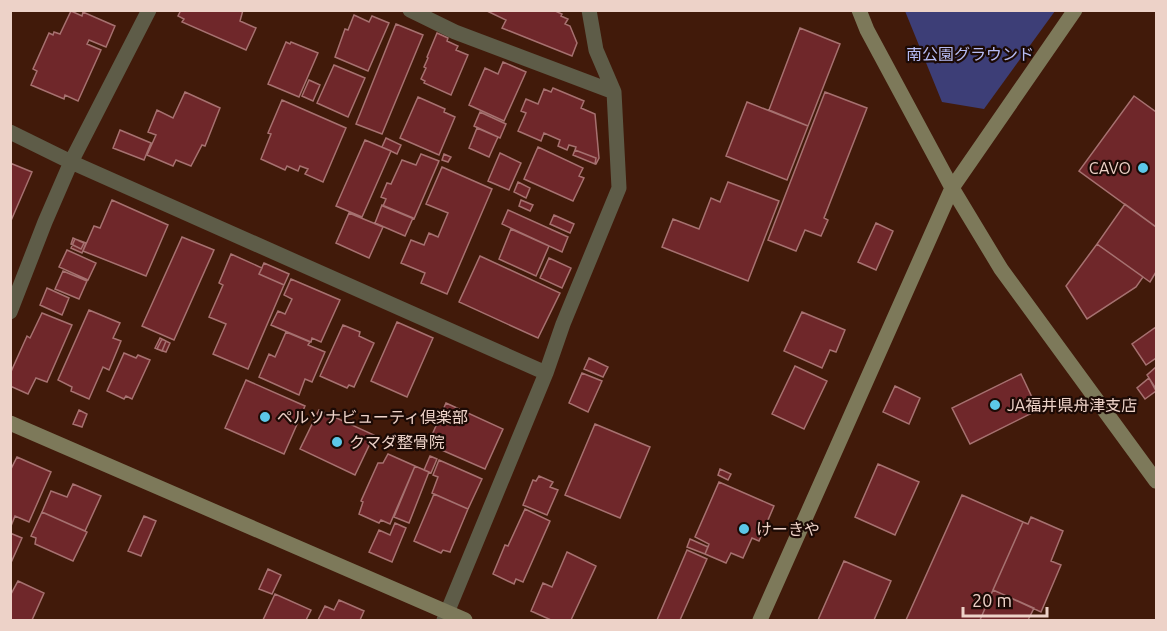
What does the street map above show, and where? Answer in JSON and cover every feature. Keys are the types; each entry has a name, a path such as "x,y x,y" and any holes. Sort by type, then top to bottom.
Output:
{"street":[{"path":"10,312 71,162 149,10"},
{"path":"410,10 455,32 614,92"},
{"path":"446,617 546,374 563,324 619,188 614,92 596,50 589,10"},
{"path":"859,10 867,30 952,188 1001,269 1156,481"},
{"path":"760,621 952,188 1075,10"},
{"path":"10,132 71,162 546,374"},
{"path":"10,423 446,617 465,621"}],"green space":[{"name":"南公園グラウンド","path":"905,11 1055,11 984,109 942,102"}],"building":[{"path":"181,10 243,10 240,21 256,28 246,50 182,22 184,19 178,16"},
{"path":"485,10 553,10 562,14 561,16 568,19 565,24 570,26 577,43 572,56 502,28 506,20"},
{"path":"71,11 82,16 83,12 115,26 106,47 89,40 87,44 101,50 78,101 65,95 64,99 31,85 37,71 33,69 49,33 60,34"},
{"path":"354,15 369,22 372,16 389,23 368,71 335,57 345,29 348,30"},
{"path":"396,24 423,35 382,134 356,124"},
{"path":"800,28 840,44 808,126 769,110"},
{"path":"437,33 458,46 456,50 468,55 451,95 424,83 425,81 421,79"},
{"path":"286,42 318,53 299,97 268,84"},
{"path":"503,62 526,72 504,121 469,105 485,68 498,74"},
{"path":"334,65 365,78 348,117 317,103"},
{"path":"309,80 320,85 313,101 302,96"},
{"path":"553,88 584,101 581,108 595,114 599,158 596,164 596,158 575,150 576,147 569,145 567,150 558,146 560,140 544,133 541,141 518,131 526,113 521,111 526,99 538,104 544,89 551,92"},
{"path":"185,92 220,108 205,146 202,145 191,166 176,160 173,166 147,155 156,135 148,132 157,110 173,118"},
{"path":"825,92 867,108 824,218 828,220 821,236 805,230 796,251 768,240"},
{"path":"1134,96 1156,112 1156,227 1079,171"},
{"path":"418,97 445,109 444,112 455,117 439,155 400,138"},
{"path":"282,100 346,128 323,182 305,174 308,169 300,166 298,171 287,166 285,170 261,159 271,134 268,133"},
{"path":"747,102 808,126 787,180 726,156"},
{"path":"480,112 506,124 500,138 474,126"},
{"path":"477,128 498,137 489,157 469,148"},
{"path":"120,130 151,143 144,160 113,148"},
{"path":"386,138 401,145 397,154 382,147"},
{"path":"365,140 391,151 362,217 336,206"},
{"path":"538,147 583,168 579,176 584,178 573,201 524,179"},
{"path":"575,150 596,158 595,164 573,155"},
{"path":"500,153 521,163 509,190 488,181"},
{"path":"421,154 439,161 414,219 383,206 386,199 381,197 387,183 391,184 402,160 416,165"},
{"path":"444,154 451,157 448,162 442,160"},
{"path":"10,163 32,172 10,223"},
{"path":"442,167 492,189 447,294 421,283 425,273 401,263 411,240 424,245 429,233 438,237 448,213 426,204"},
{"path":"518,182 530,188 526,198 514,192"},
{"path":"728,182 779,201 748,281 662,247 673,219 699,229 711,198 720,202"},
{"path":"112,200 168,225 146,276 83,251 94,226 100,228"},
{"path":"521,200 533,205 530,211 519,206"},
{"path":"1125,204 1156,227 1156,272 1150,282 1097,244"},
{"path":"382,205 413,218 405,236 375,223"},
{"path":"508,210 568,237 562,252 502,224"},
{"path":"349,213 383,227 369,258 336,243"},
{"path":"554,215 574,224 570,233 550,224"},
{"path":"876,223 893,231 876,270 858,262"},
{"path":"511,229 549,246 536,276 499,259"},
{"path":"182,237 214,250 174,340 142,326"},
{"path":"73,238 84,243 81,249 71,244"},
{"path":"75,239 86,243 82,253 71,248"},
{"path":"1097,244 1143,277 1136,287 1087,319 1066,286"},
{"path":"67,250 96,263 88,280 59,267"},
{"path":"231,254 262,268 259,274 284,285 248,369 213,354 226,324 209,317 223,285 219,283"},
{"path":"480,256 560,293 538,338 459,302"},
{"path":"549,258 571,268 562,288 540,278"},
{"path":"264,263 289,274 284,285 259,274"},
{"path":"63,271 87,281 79,299 55,289"},
{"path":"291,279 340,300 321,342 312,338 311,342 271,325 278,311 285,314 292,299 284,295"},
{"path":"47,288 69,298 62,315 40,305"},
{"path":"89,310 120,323 113,338 121,341 109,370 103,367 89,399 71,391 72,387 58,380"},
{"path":"802,312 845,330 836,352 830,350 822,368 784,351"},
{"path":"42,313 72,325 47,382 36,378 28,394 10,386 10,374 27,336 30,338"},
{"path":"397,322 433,338 407,397 371,381"},
{"path":"343,325 360,332 359,336 374,343 354,387 349,385 347,388 320,376"},
{"path":"1156,327 1156,358 1146,365 1132,344"},
{"path":"286,332 310,342 308,345 325,352 312,382 305,379 299,395 259,377 269,354 275,357"},
{"path":"160,338 166,341 162,351 155,348"},
{"path":"162,339 170,343 166,352 157,349"},
{"path":"124,353 150,360 132,399 126,396 124,399 107,391"},
{"path":"589,358 608,367 603,377 584,369"},
{"path":"795,366 827,381 804,429 772,414"},
{"path":"1156,367 1156,389 1147,375"},
{"path":"582,373 602,381 588,412 569,403"},
{"path":"1021,374 1038,410 970,444 952,408"},
{"path":"1149,378 1156,391 1145,399 1137,388"},
{"name":"ペルソナビューティ倶楽部","path":"246,380 305,406 284,454 225,428"},
{"path":"895,386 920,398 909,424 883,412"},
{"path":"446,403 503,429 485,469 428,444"},
{"path":"79,410 87,414 82,427 73,424"},
{"name":"クマダ整骨院","path":"319,410 374,435 355,475 300,449"},
{"path":"595,424 650,447 620,518 565,495"},
{"path":"388,454 415,466 390,524 381,520 379,523 359,514 363,502 361,501 378,463 383,463"},
{"path":"430,456 437,459 431,473 424,470"},
{"path":"17,457 51,472 29,522 15,516 11,526 10,471"},
{"path":"439,460 482,479 468,509 432,493 438,477 433,475"},
{"path":"878,464 919,482 895,535 855,517"},
{"path":"415,466 429,472 409,523 394,517"},
{"path":"720,469 731,474 728,480 718,475"},
{"path":"539,476 553,482 550,487 558,490 547,515 523,505 533,480 536,481"},
{"path":"719,482 774,506 759,541 752,538 743,558 731,553 726,563 705,554 709,544 695,537"},
{"path":"73,484 101,496 85,531 42,512 51,491 67,497"},
{"path":"434,494 468,509 450,552 443,550 441,553 414,541"},
{"path":"962,495 1023,522 980,620 906,620"},
{"path":"525,509 550,521 523,582 516,579 514,584 493,574 505,545 508,546"},
{"path":"42,512 87,532 73,561 35,544 36,538 31,536"},
{"path":"144,516 156,521 141,556 128,551"},
{"path":"1031,517 1063,531 1051,561 1061,565 1041,612 993,590 1023,522 1028,524"},
{"path":"395,523 406,528 392,562 369,552 379,530 390,535"},
{"path":"10,533 22,538 10,565"},
{"path":"690,539 708,547 705,554 687,547"},
{"path":"687,550 707,559 680,620 657,620"},
{"path":"567,552 596,566 571,620 551,620 531,611 543,583 552,587"},
{"path":"844,561 891,581 874,620 818,620"},
{"path":"268,569 281,575 272,594 259,589"},
{"path":"18,581 44,593 32,620 10,620 10,596"},
{"path":"993,590 1034,608 1028,620 980,620"},
{"path":"275,594 311,610 306,620 263,620"},
{"path":"339,600 364,611 360,620 318,620 325,606 334,610"}],"place":[{"name":"CAVO","path":"1143,168"},
{"name":"JA福井県舟津支店","path":"995,405"},
{"name":"ペルソナビューティ倶楽部","path":"265,417"},
{"name":"クマダ整骨院","path":"337,442"},
{"name":"けーきや","path":"744,529"}]}
